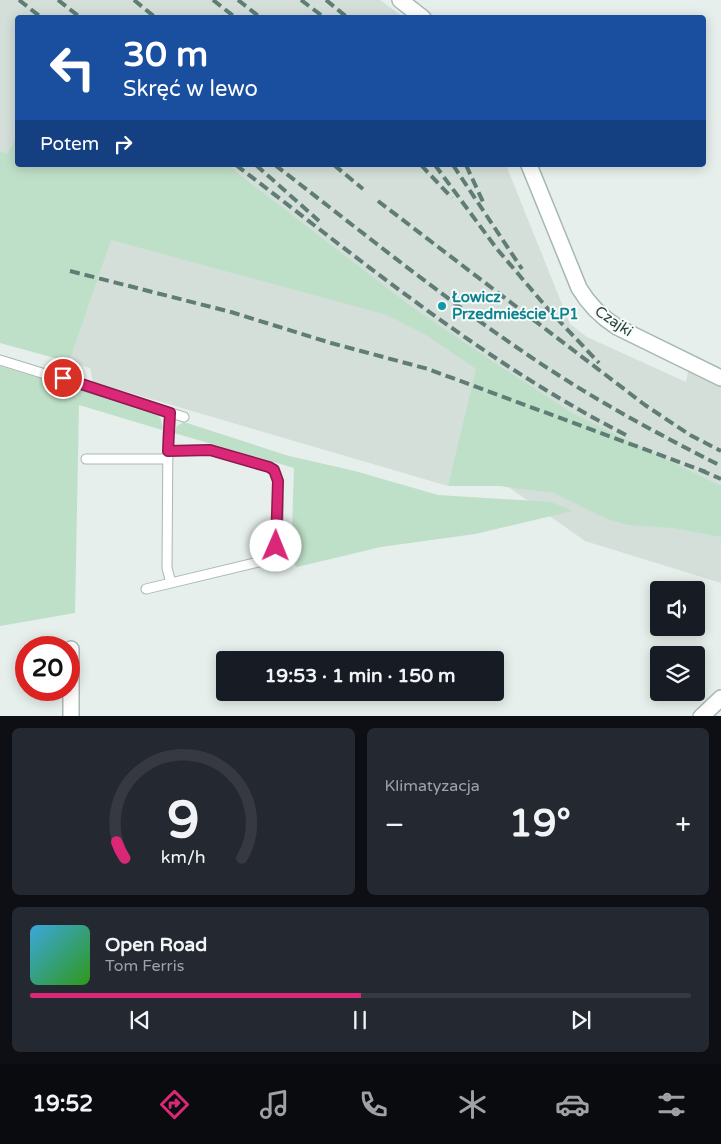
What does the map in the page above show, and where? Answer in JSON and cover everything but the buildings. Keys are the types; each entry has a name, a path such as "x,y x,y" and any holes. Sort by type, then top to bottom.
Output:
{"street":[{"path":"400,0 418,15"},
{"name":"Czajki","path":"530,167 579,288 588,303 601,317 617,327 721,378"},
{"path":"702,716 721,698"},
{"path":"71,701 71,716"}],"lane":[{"path":"0,360 184,417"},
{"path":"170,413 167,568 171,583"},
{"path":"86,459 168,455 210,450 274,470 278,481 276,546 270,558 146,588"}],"shaded area":[{"path":"0,0 380,0 400,15 15,15 15,167 507,167 570,324 587,337 686,382 689,367 721,382 721,583 585,541 507,486 452,471 448,486 93,382 90,368 69,362 73,348 0,316"}],"green space":[{"path":"15,140 15,167 230,167 412,307 492,361 574,414 721,486 721,537 673,528 628,525 607,519 554,493 499,486 448,486 476,369 426,335 387,315 111,240 69,362 0,343 0,151 7,154"},
{"path":"0,366 153,412 160,417 163,428 162,430 79,405 75,613 0,626"},
{"path":"184,422 289,456 355,471 438,495 551,502 573,511 475,534 381,547 297,567 291,561 294,468 174,433 177,426"}],"railway":[{"path":"19,0 38,15"},
{"path":"58,0 77,15"},
{"path":"134,0 152,15"},
{"path":"213,0 232,15"},
{"path":"238,0 257,15"},
{"path":"301,0 321,15"},
{"path":"326,0 344,15"},
{"path":"239,167 426,310 475,344 576,408 628,436"},
{"path":"258,167 319,221"},
{"path":"278,167 410,270 514,345 612,408 721,466"},
{"path":"336,167 363,189"},
{"path":"423,167 452,198"},
{"path":"436,167 497,249 548,309 599,363"},
{"path":"454,167 522,269"},
{"path":"467,167 484,204"},
{"path":"378,201 645,405 690,435 721,451"},
{"path":"70,271 231,312 331,343 428,369 706,472"},
{"path":"700,470 721,479"}],"place":[{"name":"Łowicz Przedmieście ŁP1","path":"442,306"}],"route":[{"path":"63,378 170,413 168,451 210,450 274,470 278,481 276,546"}]}
